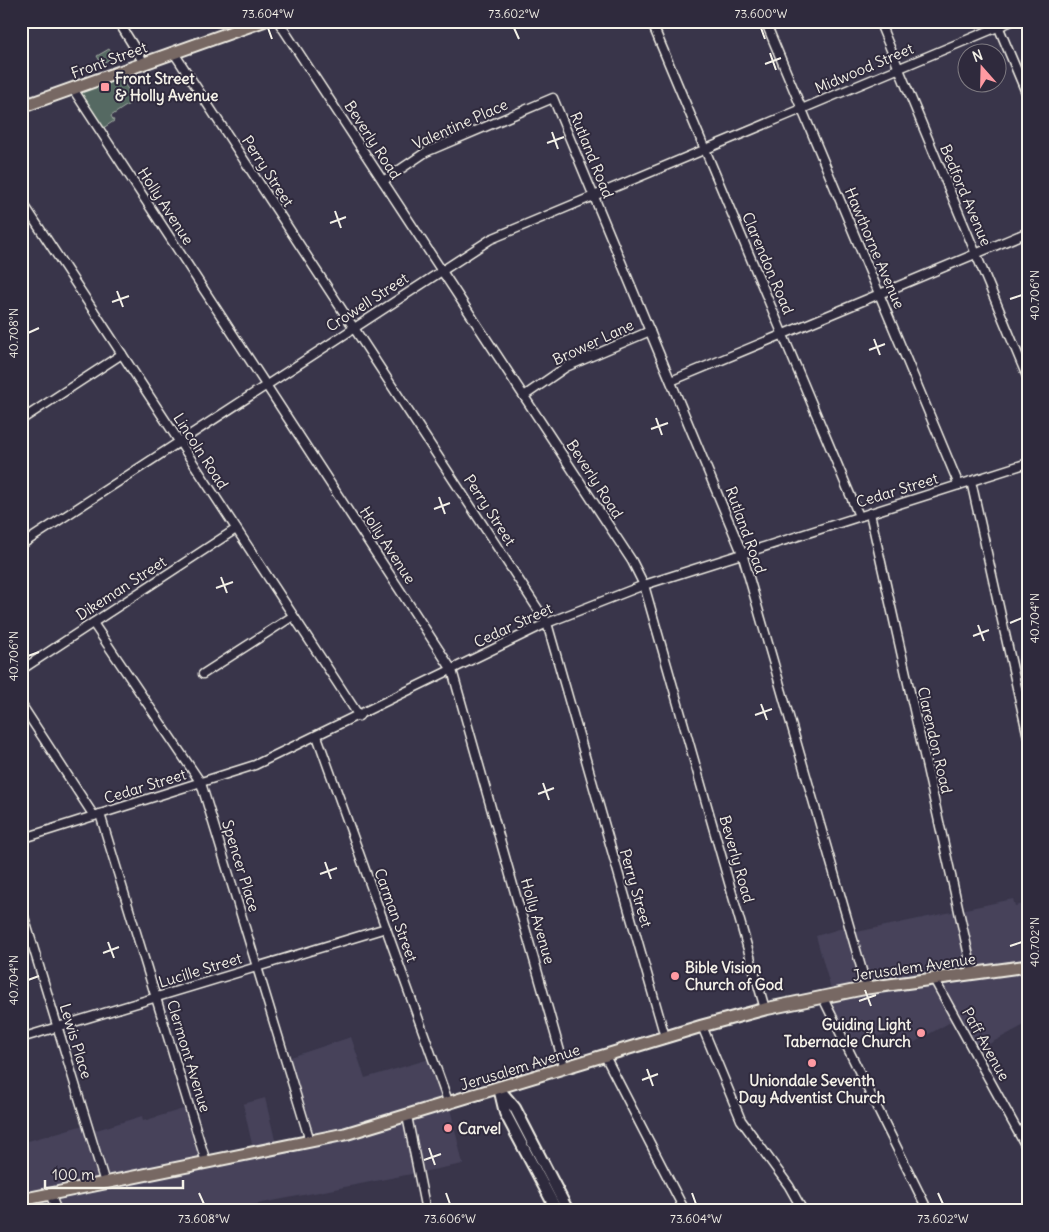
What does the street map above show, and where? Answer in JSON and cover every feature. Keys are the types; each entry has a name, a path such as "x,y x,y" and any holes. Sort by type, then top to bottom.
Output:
{"main road":[{"name":"Front Street","path":"25,105 174,53 243,24 263,21"},
{"name":"Jerusalem Avenue","path":"21,1200 345,1134 565,1069 665,1037 765,1009 867,988 1028,966"}],"street":[{"path":"118,21 144,63"},
{"name":"Beverly Road","path":"278,21 632,561 644,585 765,1009"},
{"name":"Clarendon Road","path":"651,21 860,516"},
{"name":"Hawthorne Avenue","path":"765,21 959,485"},
{"name":"Bedford Avenue","path":"879,21 1028,379"},
{"name":"Midwood Street","path":"754,129 998,24 1012,21"},
{"path":"998,24 1028,97"},
{"name":"Perry Street","path":"174,53 547,623 665,1037"},
{"name":"Holly Avenue","path":"73,89 452,670 565,1069"},
{"path":"21,90 25,105"},
{"name":"Valentine Place","path":"383,181 426,152 553,98"},
{"name":"Rutland Road","path":"553,98 742,553 867,988"},
{"name":"Crowell Street","path":"21,545 491,238 754,129"},
{"name":"Lincoln Road","path":"21,200 359,716"},
{"path":"671,381 1028,232"},
{"name":"Brower Lane","path":"524,396 566,367 650,331"},
{"path":"21,420 122,354"},
{"name":"Cedar Street","path":"21,839 255,766 547,623 644,585 1028,463"},
{"path":"971,481 1028,737"},
{"name":"Clarendon Road","path":"870,513 973,974"},
{"name":"Dikeman Street","path":"21,670 236,529"},
{"path":"202,674 216,668 293,616"},
{"name":"Spencer Place","path":"92,623 201,783 310,1141"},
{"name":"Clermont Avenue","path":"21,704 97,815 157,997 206,1162"},
{"name":"Carman Street","path":"318,736 449,1104"},
{"name":"Lewis Place","path":"21,907 104,1183"},
{"name":"Lucille Street","path":"21,1038 386,928"},
{"name":"Paff Avenue","path":"934,979 1028,1150"},
{"path":"822,996 928,1211"},
{"path":"702,1026 741,1120 789,1186 803,1211"},
{"path":"605,1056 685,1211"},
{"path":"499,1089 505,1113 550,1187 568,1211"},
{"path":"407,1116 426,1211"},
{"path":"550,1187 557,1211"},
{"path":"50,1194 57,1211"}],"shaded area":[{"path":"1013,899 1015,906 1028,903 1028,1023 974,1052 956,1019 904,1048 895,1033 845,1042 822,996 832,993 816,936 849,926 852,933"},
{"path":"351,1037 365,1078 433,1058 449,1104 463,1164 221,1211 57,1211 49,1194 21,1200 21,1143 87,1124 90,1132 142,1116 143,1121 190,1107 206,1162 254,1153 243,1104 265,1098 277,1148 309,1141 285,1059"}],"green space":[{"path":"109,49 114,56 102,64 97,56"},
{"path":"117,73 135,100 111,116 114,121 100,130 73,89"}],"place":[{"name":"Front Street & Holly Avenue","path":"105,87"},
{"name":"Bible Vision Church of God","path":"675,976"},
{"name":"Guiding Light Tabernacle Church","path":"921,1033"},
{"name":"Uniondale Seventh Day Adventist Church","path":"812,1063"},
{"name":"Carvel","path":"448,1128"}]}
